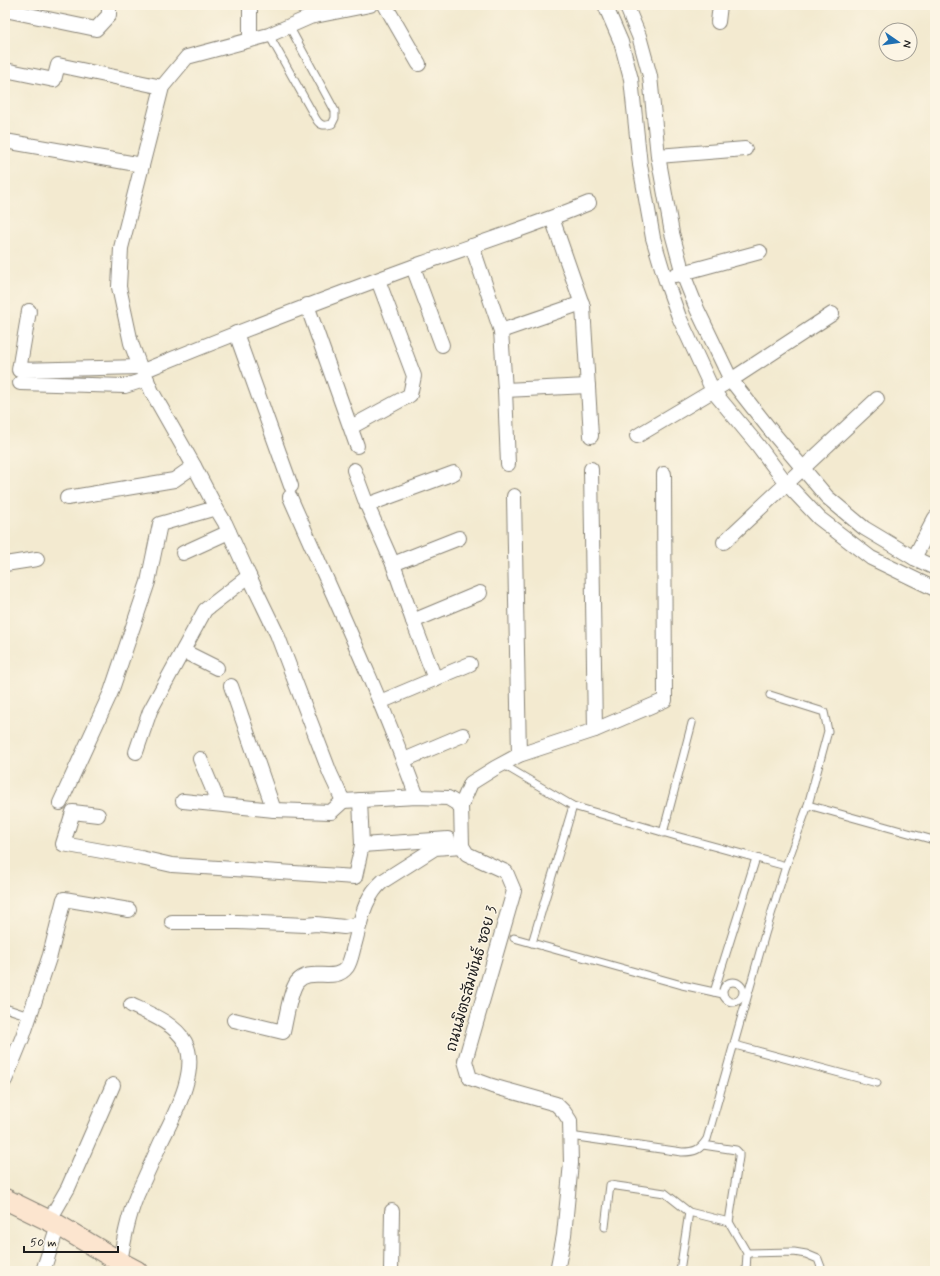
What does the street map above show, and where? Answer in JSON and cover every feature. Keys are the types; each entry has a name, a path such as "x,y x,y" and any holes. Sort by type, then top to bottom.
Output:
{"street":[{"path":"5,10 30,11 96,30 109,14 109,5"},
{"path":"250,5 259,37"},
{"path":"257,5 259,37"},
{"path":"343,801 330,773 277,634 225,523 152,392 143,372 131,343 119,286 121,248 162,87 187,57 259,37 289,26 310,11 370,5"},
{"path":"385,5 420,64"},
{"path":"605,5 621,42 631,80 640,165 652,238 679,317 713,391 786,482 819,518 870,558 935,589"},
{"path":"626,5 639,36 650,76 658,156 672,233 684,274 697,309 732,380 768,428 827,497 864,528 914,558 935,568"},
{"path":"718,22 720,5"},
{"path":"5,70 54,80 58,65 162,87"},
{"path":"5,142 142,165"},
{"path":"658,156 745,149"},
{"path":"20,383 125,386 143,372 236,333 307,305 552,218 589,203"},
{"path":"552,218 583,307 591,436"},
{"path":"472,246 501,331 508,464"},
{"path":"665,278 760,252"},
{"path":"413,267 442,345"},
{"path":"351,427 410,395 414,376 378,280"},
{"path":"501,331 582,303"},
{"path":"307,305 357,446"},
{"path":"29,311 19,370 143,372"},
{"path":"637,436 732,380 832,314"},
{"path":"236,333 290,492 380,702 404,760 417,797"},
{"path":"505,390 588,386"},
{"path":"724,542 786,482 877,399"},
{"path":"66,498 174,480 194,466"},
{"path":"591,469 595,730"},
{"path":"354,470 367,505 393,564 435,679"},
{"path":"367,505 454,473"},
{"path":"462,842 461,806 471,783 519,755 595,730 665,700 664,474"},
{"path":"514,496 519,755"},
{"path":"60,803 111,692 148,582 160,524 216,508"},
{"path":"914,558 935,518"},
{"path":"183,553 229,532"},
{"path":"393,564 459,538"},
{"path":"5,564 37,559"},
{"path":"136,752 150,711 205,610 249,576"},
{"path":"413,621 480,593"},
{"path":"183,651 217,668"},
{"path":"380,702 470,664"},
{"path":"231,686 274,810"},
{"path":"404,760 463,735"},
{"path":"200,759 219,804"},
{"path":"183,801 274,810 331,812 343,801 417,797 448,798 461,806"},
{"path":"98,815 73,812 63,844 172,865 355,877 362,845 360,800"},
{"path":"362,845 462,842"},
{"path":"234,1020 283,1032 297,982 308,975 332,976 340,973 348,966 367,901 376,887 435,848 462,842"},
{"name":"ถนนมิตรสัมพันธ์ ซอย 3","path":"462,842 467,854 506,872 514,892 465,1061 470,1078 492,1086 556,1104 570,1121 571,1163 564,1235 557,1271"},
{"path":"5,1080 9,1060 23,1036 50,955 64,899 129,910"},
{"path":"172,922 316,924 344,927 360,924"},
{"path":"128,1267 127,1224 137,1195 186,1088 190,1059 186,1044 176,1031 162,1021 131,1005"},
{"path":"43,1271 54,1223 113,1085"},
{"path":"5,1199 54,1223 128,1267"},
{"path":"391,1271 392,1211"}],"lane":[{"path":"259,37 319,124 325,126 332,124 335,118 335,112 289,26"},
{"path":"570,1136 682,1152 692,1152 699,1149 707,1139 786,866 808,805 828,731 824,712 770,695"},
{"path":"664,832 692,723"},
{"path":"502,764 573,806 786,866"},
{"path":"808,805 930,839 935,842"},
{"path":"532,943 573,806"},
{"path":"714,992 756,858"},
{"path":"514,938 682,985 723,994"},
{"path":"735,981 740,984 743,987 744,994 737,1002 730,1002 724,997 724,987 728,982 735,981"},
{"path":"740,984 752,981"},
{"path":"737,1002 743,1012"},
{"path":"5,1008 29,1016"},
{"path":"735,1045 877,1083"},
{"path":"703,1145 736,1150 739,1152 729,1222 748,1253 746,1271"},
{"path":"605,1227 610,1185 665,1193 689,1212 729,1222"},
{"path":"680,1271 689,1212"},
{"path":"748,1253 778,1252 806,1254 818,1259 821,1271"}]}
